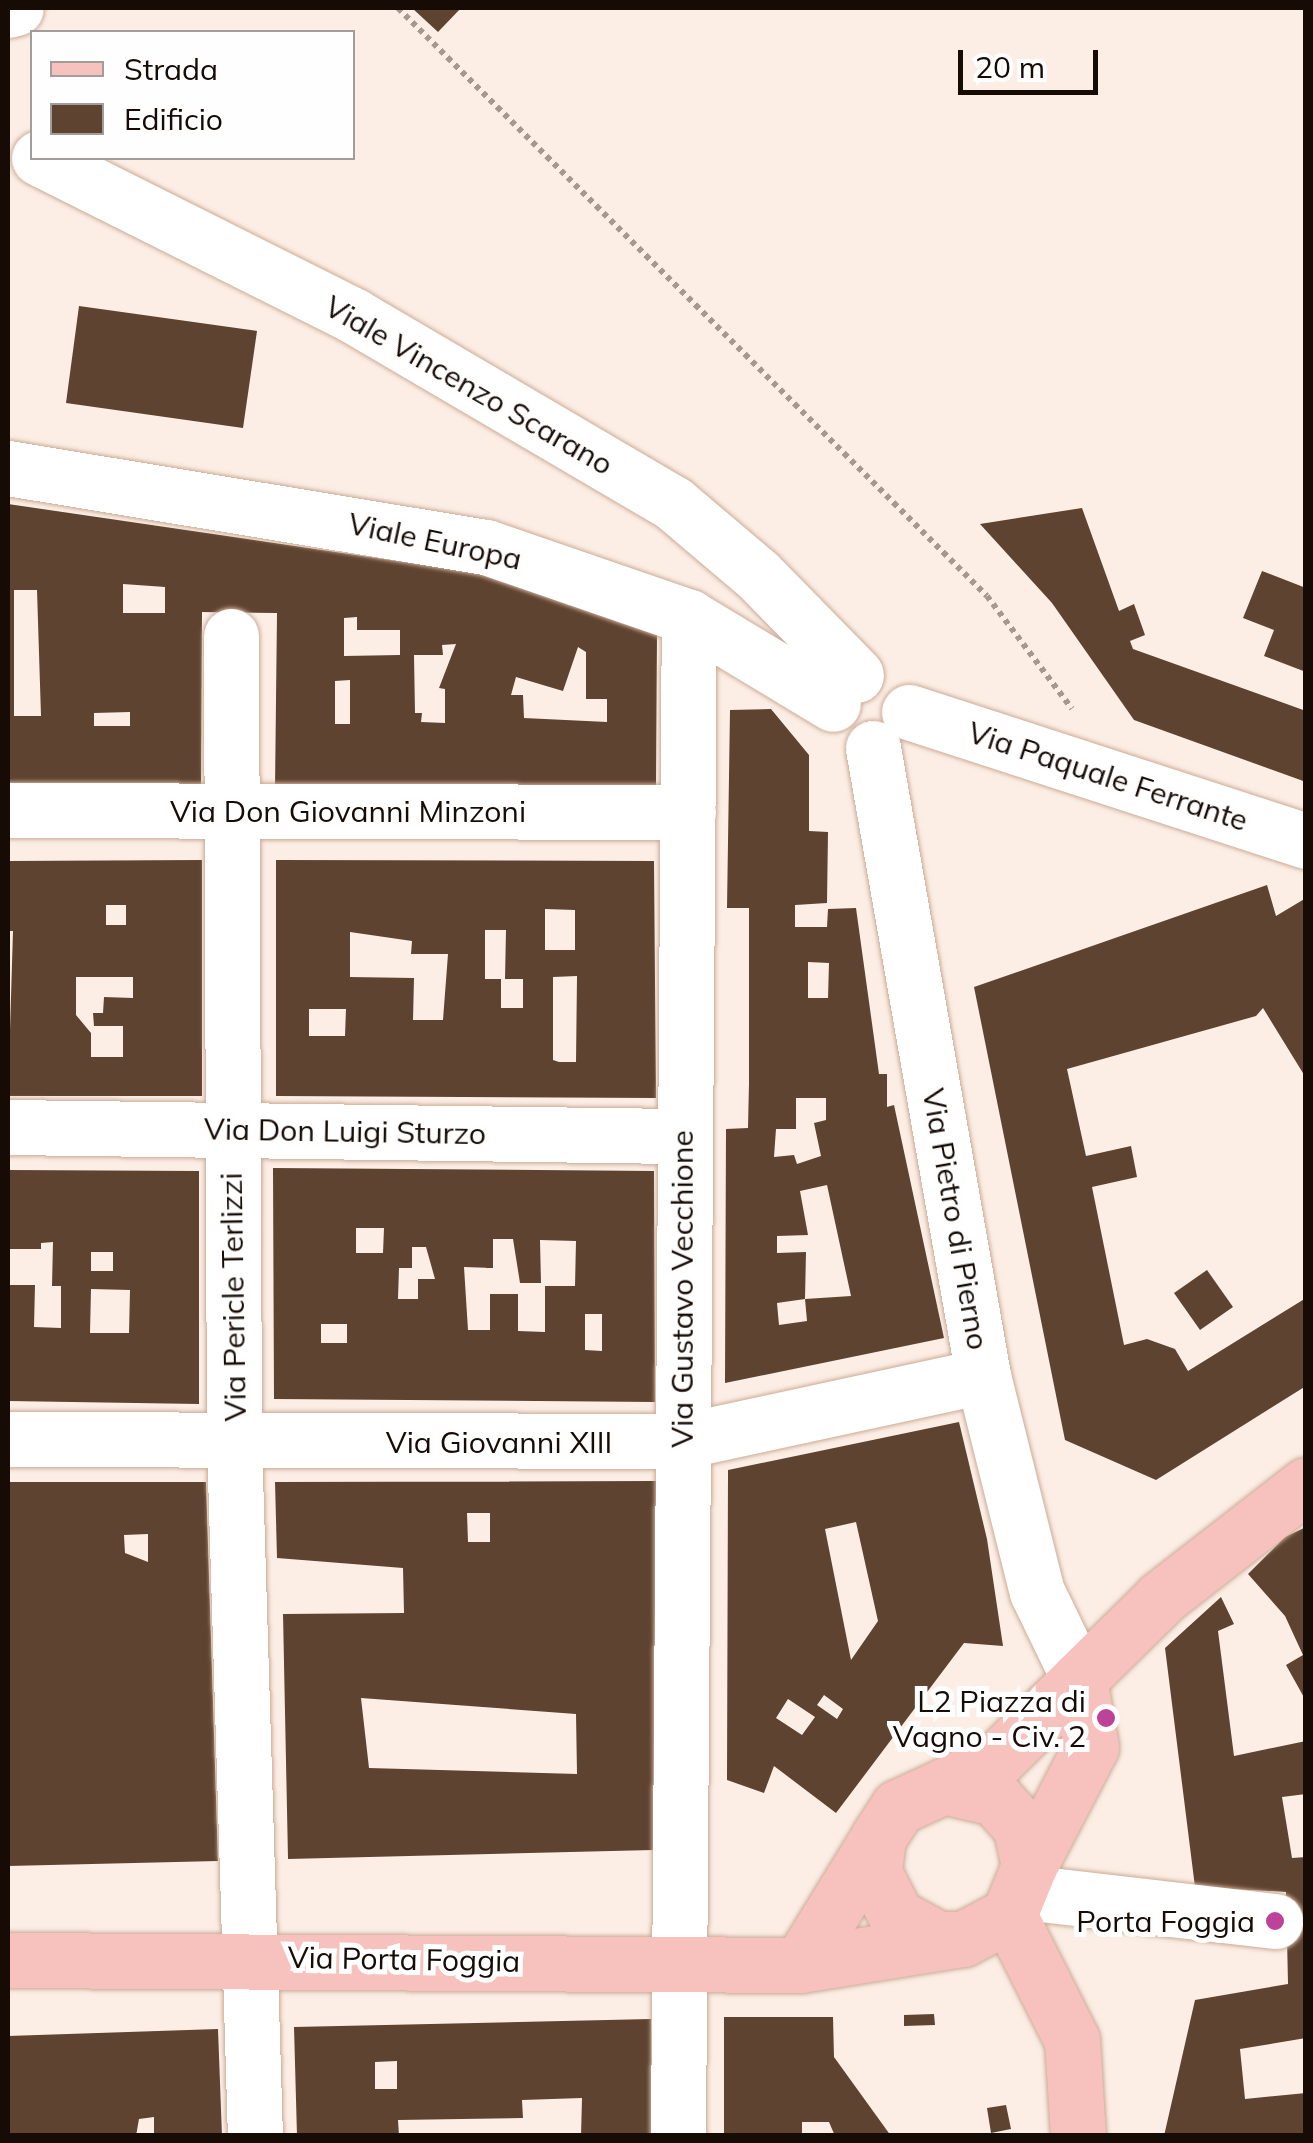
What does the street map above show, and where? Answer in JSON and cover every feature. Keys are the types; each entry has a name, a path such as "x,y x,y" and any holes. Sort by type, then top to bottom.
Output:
{"main road":[{"path":"800,1965 878,1838 908,1799 997,1760 1161,1598 1306,1485"},
{"path":"878,1838 874,1874 890,1910 915,1931 1006,1903 1091,1748 1079,1680"},
{"path":"944,1786 995,1798 1021,1828 1006,1903 1072,2040 1078,2136"},
{"name":"Via Porta Foggia","path":"8,1960 249,1958 800,1965 1006,1903"}],"street":[{"path":"8,10 16,8"},
{"name":"Viale Vincenzo Scarano","path":"44,160 354,316 673,503 758,575 845,689"},
{"name":"Viale Europa","path":"8,468 486,547 690,618 845,689"},
{"name":"Via Gustavo Vecchione","path":"678,2136 682,1136 690,618"},
{"name":"Via Pericle Terlizzi","path":"231,636 234,1442 255,2136"},
{"name":"Via Paquale Ferrante","path":"845,689 840,734 891,730 1306,841"},
{"name":"Via Pietro di Pierno","path":"891,730 983,1376 1038,1592 1079,1680"},
{"name":"Via Don Giovanni Minzoni","path":"8,810 688,812"},
{"name":"Via Don Luigi Sturzo","path":"8,1127 682,1136"},
{"name":"Via Giovanni XIII","path":"8,1440 682,1441 983,1376"},
{"path":"1006,1903 1275,1921"}],"path":[{"path":"398,8 987,596 1078,717"}],"building":[{"path":"412,8 461,8 438,32"},
{"path":"79,306 257,331 243,428 66,403"},
{"path":"8,504 479,573 657,633 656,788 275,788 277,613 202,612 201,788 8,788","holes":["123,584 165,587 165,613 123,613","14,590 37,590 41,716 14,716","357,617 357,630 400,630 400,655 344,656 344,618","456,644 439,688 445,689 445,723 421,722 422,713 415,713 414,655 443,655 442,645","578,647 586,652 586,699 607,699 607,722 524,718 523,695 511,695 516,677 563,691","350,680 350,724 335,724 335,681","130,712 130,726 94,726 94,713"]},
{"path":"1082,508 1119,611 1134,604 1145,635 1130,641 1133,649 1306,711 1306,782 1134,720 1052,603 980,524"},
{"path":"1262,571 1306,588 1306,672 1264,656 1274,630 1243,618"},
{"path":"771,709 809,755 809,831 828,832 827,903 795,905 795,927 827,927 828,909 856,908 879,1074 887,1074 887,1107 894,1105 944,1338 725,1383 726,1129 748,1128 749,1083 749,908 727,908 730,710","holes":["808,962 829,963 828,998 808,998","796,1098 826,1098 826,1120 814,1123 821,1156 797,1164 794,1155 774,1157 776,1129 796,1129","827,1185 851,1296 805,1299 806,1252 777,1253 777,1236 808,1235 800,1191","805,1299 807,1321 779,1325 777,1303"]},
{"path":"202,860 202,1096 8,1096 13,931 8,931 8,861","holes":["106,905 126,905 126,925 106,925","76,977 133,977 133,998 104,997 103,1013 93,1013 94,1026 123,1026 123,1057 91,1057 91,1033 76,1015"]},
{"path":"276,860 654,861 656,1098 276,1096","holes":["545,909 575,910 575,950 545,950","485,930 506,930 505,979 523,979 523,1008 501,1008 501,979 485,979","350,932 412,941 411,954 448,954 443,1020 413,1020 414,978 350,977","577,976 576,1062 553,1060 553,977","309,1009 346,1009 345,1036 309,1036"]},
{"path":"1267,885 1276,916 1306,898 1306,1078 1263,1008 1256,1016 1067,1069 1086,1156 1131,1146 1137,1177 1092,1187 1124,1345 1147,1339 1175,1349 1188,1371 1306,1298 1306,1386 1156,1480 1065,1440 974,987"},
{"path":"273,1168 654,1171 655,1402 274,1399","holes":["356,1228 384,1228 383,1253 356,1253","493,1239 513,1239 520,1283 541,1283 540,1240 576,1241 575,1286 545,1286 545,1332 518,1331 518,1294 490,1294 490,1330 468,1330 464,1267 493,1268","412,1247 426,1247 435,1279 418,1279 418,1299 398,1299 399,1268 412,1268","585,1314 602,1314 602,1351 585,1350","321,1324 347,1324 347,1343 321,1343"]},
{"path":"8,1170 199,1171 199,1404 8,1401 8,1285 35,1285 34,1327 61,1328 61,1286 52,1286 53,1242 41,1243 41,1249 8,1249","holes":["91,1252 113,1252 113,1271 91,1271","91,1289 130,1290 129,1333 90,1333"]},
{"path":"1207,1270 1233,1307 1200,1330 1174,1293"},
{"path":"959,1422 987,1539 1003,1646 964,1643 836,1813 774,1766 764,1793 727,1780 728,1470","holes":["856,1522 878,1621 851,1660 825,1529","824,1695 843,1709 837,1719 817,1705","788,1699 815,1717 802,1735 776,1718"]},
{"path":"656,1481 653,1850 288,1859 283,1614 404,1613 403,1568 277,1558 275,1482","holes":["467,1513 490,1513 490,1542 468,1542","361,1698 576,1714 577,1774 369,1768"]},
{"path":"8,1482 206,1482 218,1861 8,1866","holes":["148,1534 148,1562 125,1553 124,1535"]},
{"path":"1306,1527 1306,1701 1286,1665 1303,1655 1285,1616 1248,1574 1285,1537"},
{"path":"1221,1597 1234,1624 1218,1631 1234,1756 1306,1741 1306,1794 1282,1797 1292,1858 1306,1857 1306,2038 1240,2049 1245,2099 1306,2093 1306,2136 1164,2136 1195,2000 1288,1984 1286,1892 1195,1887 1165,1648"},
{"path":"934,2014 935,2025 904,2026 904,2015"},
{"path":"724,2017 833,2017 834,2057 891,2136 835,2136 829,2122 802,2122 802,2136 724,2136"},
{"path":"651,2019 652,2136 581,2136 582,2098 522,2100 523,2118 398,2120 399,2136 297,2136 294,2027","holes":["397,2061 397,2089 375,2089 375,2062"]},
{"path":"218,2029 222,2136 154,2136 154,2117 139,2119 136,2136 8,2136 8,2036"},
{"path":"1006,2105 1011,2129 991,2133 987,2108"}],"place":[{"name":"L2 Piazza di Vagno - Civ. 2","path":"1106,1718"},
{"name":"Porta Foggia","path":"1275,1921"}]}
